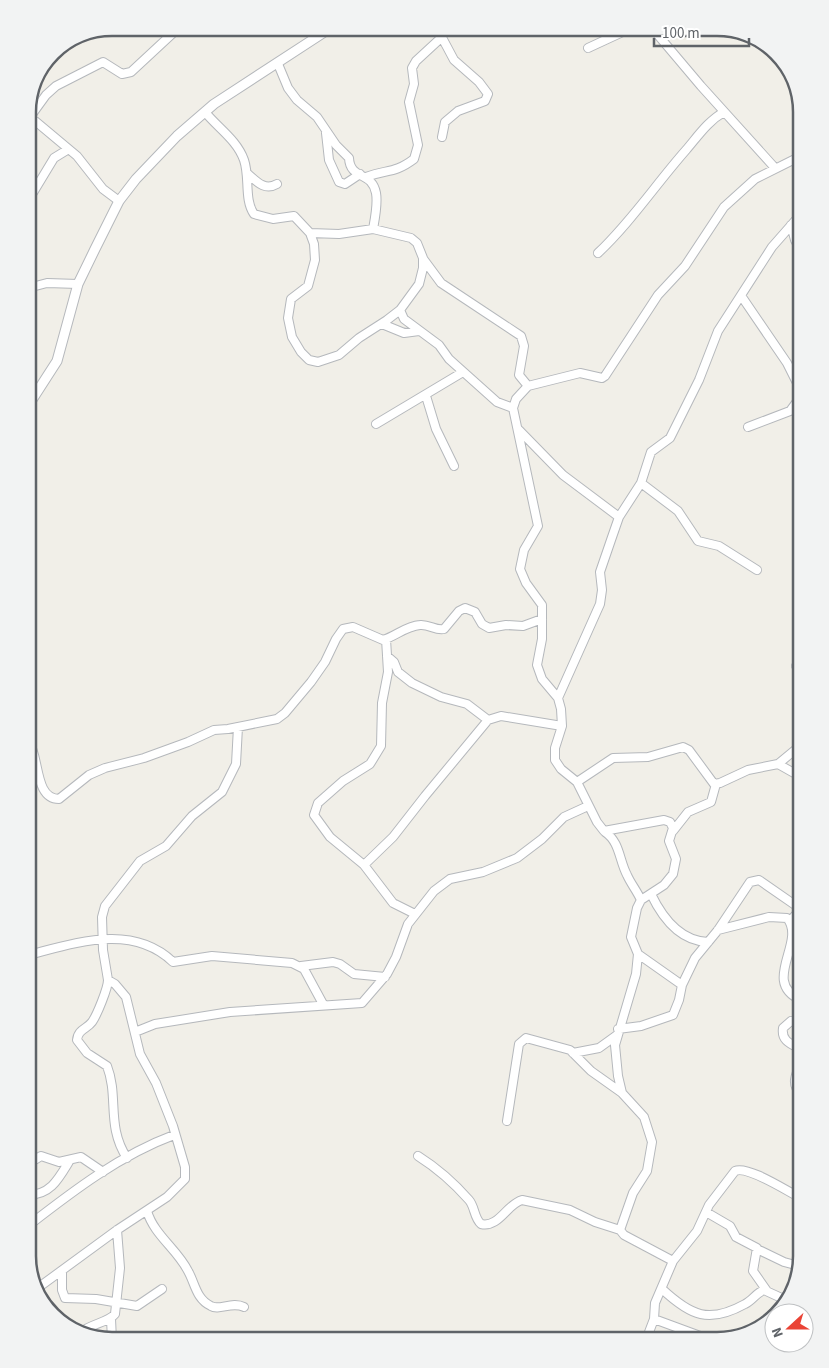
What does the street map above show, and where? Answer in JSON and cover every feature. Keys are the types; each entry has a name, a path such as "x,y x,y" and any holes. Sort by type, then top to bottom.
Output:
{"street":[{"path":"36,108 56,86 103,62 122,74 131,72 167,36"},
{"path":"36,394 57,361 78,284 119,201 159,154 205,112 320,36"},
{"path":"326,130 329,160 339,182 345,184 363,176 394,172 414,159 418,145 410,102 414,84 412,68 438,36"},
{"path":"441,36 454,60 479,82 488,94 485,101 458,111 445,122 442,137"},
{"path":"588,48 614,36"},
{"path":"659,36 775,168"},
{"path":"278,64 288,88 297,100 317,118 349,158 350,168 374,186 377,195 373,229"},
{"path":"205,112 237,145 248,174 250,204 254,214 273,219 294,216 310,233 314,244 314,267 308,286 292,300 288,318 289,331 301,352 313,361 330,360 400,310 420,284 424,268 423,258"},
{"path":"598,253 635,214 663,176 709,123 724,112"},
{"path":"36,122 67,150 77,156 103,189 119,201"},
{"path":"36,188 54,158 67,150"},
{"path":"641,900 626,874 612,837 600,827 577,782 560,769 555,760 555,748 562,726 558,698 542,679 537,665 542,639 542,606 526,583 520,569 524,550 538,526 522,461 513,408 516,399 528,386 570,374 587,373 602,378 605,376 658,295 691,258 724,207 755,179 793,160"},
{"path":"248,174 268,188 277,184"},
{"path":"791,225 793,232"},
{"path":"558,698 600,604 602,590 600,572 619,517 641,483 651,452 670,438 699,380 718,331 772,247 791,225"},
{"path":"310,233 339,234 373,229 411,238 417,243 423,258 437,279 521,336 524,346 519,375 528,386"},
{"path":"420,284 437,279"},
{"path":"36,286 53,282 78,284"},
{"path":"742,296 793,374"},
{"path":"400,310 404,319 439,345 462,372 497,402 513,408"},
{"path":"382,324 404,333 419,331"},
{"path":"376,424 426,396 462,372"},
{"path":"426,396 436,430 454,466"},
{"path":"748,427 790,411 793,407"},
{"path":"518,430 563,475 619,517"},
{"path":"641,483 678,511 698,540 719,546 757,570"},
{"path":"36,761 39,778 44,790 48,795 58,799 89,775 105,768 144,758 214,730 273,720 286,712 325,662 343,629 353,627 380,640 386,639 415,626 424,625 444,629 459,611 465,608 475,612 482,624 489,628 506,625 523,626 542,619"},
{"path":"386,639 388,672 382,703 382,738 377,755 370,764 330,791 318,803 314,811 314,817 324,831 364,865 393,903 415,914"},
{"path":"387,656 394,662 398,672 412,683 441,697 467,704 488,720"},
{"path":"364,865 393,837 424,796 488,720 501,716 562,726"},
{"path":"126,1158 114,1130 113,1086 107,1066 83,1049 77,1040 79,1032 93,1020 108,988 105,969 103,912 116,890 143,858 166,846 184,824 222,792 228,783 237,757 238,727"},
{"path":"577,782 614,758 648,757 683,747 689,750 709,780 716,784"},
{"path":"716,784 748,770 778,764 793,752"},
{"path":"778,764 793,772"},
{"path":"622,1093 616,1063 618,1032 636,974 638,954 631,937 641,900 670,879 675,870 675,855 669,844 673,831 688,812 712,802 716,784"},
{"path":"135,1032 155,1024 230,1012 323,1004 340,1006 362,1003 385,977 396,957 404,932 415,914 443,884 458,877 483,872 517,858 542,839 564,817 588,806"},
{"path":"605,832 664,820 672,826 673,831"},
{"path":"573,1053 599,1048 618,1032 673,1014 680,1000 682,985 695,958 718,930 747,884 759,880 793,903"},
{"path":"651,894 659,910 676,929 691,939 708,942"},
{"path":"718,930 769,917 784,917 790,921 793,932 784,978 793,995"},
{"path":"790,921 793,918"},
{"path":"36,953 103,938 142,942 165,954 173,962 223,956 292,963 301,966 333,962 340,964 354,974 385,977"},
{"path":"638,954 682,985"},
{"path":"301,966 323,1004"},
{"path":"42,1285 117,1230 167,1198 185,1179 185,1167 156,1083 140,1054 126,996 115,984 108,980"},
{"path":"791,1021 783,1028 783,1036 786,1041 793,1044"},
{"path":"507,1121 520,1041 526,1038 562,1047 573,1053 591,1071 622,1093 644,1117 652,1142 647,1172 633,1193 620,1230"},
{"path":"36,1220 81,1185 151,1143 174,1135"},
{"path":"36,1159 41,1156 59,1162 85,1158 94,1168 103,1172"},
{"path":"418,1156 442,1172 470,1200 477,1219 481,1224 494,1223 517,1201 522,1200 570,1210 595,1222 620,1230 624,1235 673,1261"},
{"path":"36,1194 46,1192 58,1180 70,1160"},
{"path":"649,1332 654,1319 654,1304 673,1261 697,1231 706,1212 735,1171 742,1169 793,1194"},
{"path":"148,1211 150,1221 180,1259 189,1273 193,1286 208,1305 216,1307 239,1304 244,1307"},
{"path":"706,1212 730,1226 736,1237 755,1246 758,1250 792,1264"},
{"path":"112,1332 111,1319 116,1304 120,1268 117,1230"},
{"path":"758,1250 753,1271 767,1291 780,1297"},
{"path":"62,1271 62,1290 65,1298 96,1299 116,1304 137,1306 162,1289"},
{"path":"662,1289 682,1306 712,1316 741,1306 757,1293 767,1291"},
{"path":"88,1328 111,1319"},
{"path":"654,1319 689,1332"}]}
